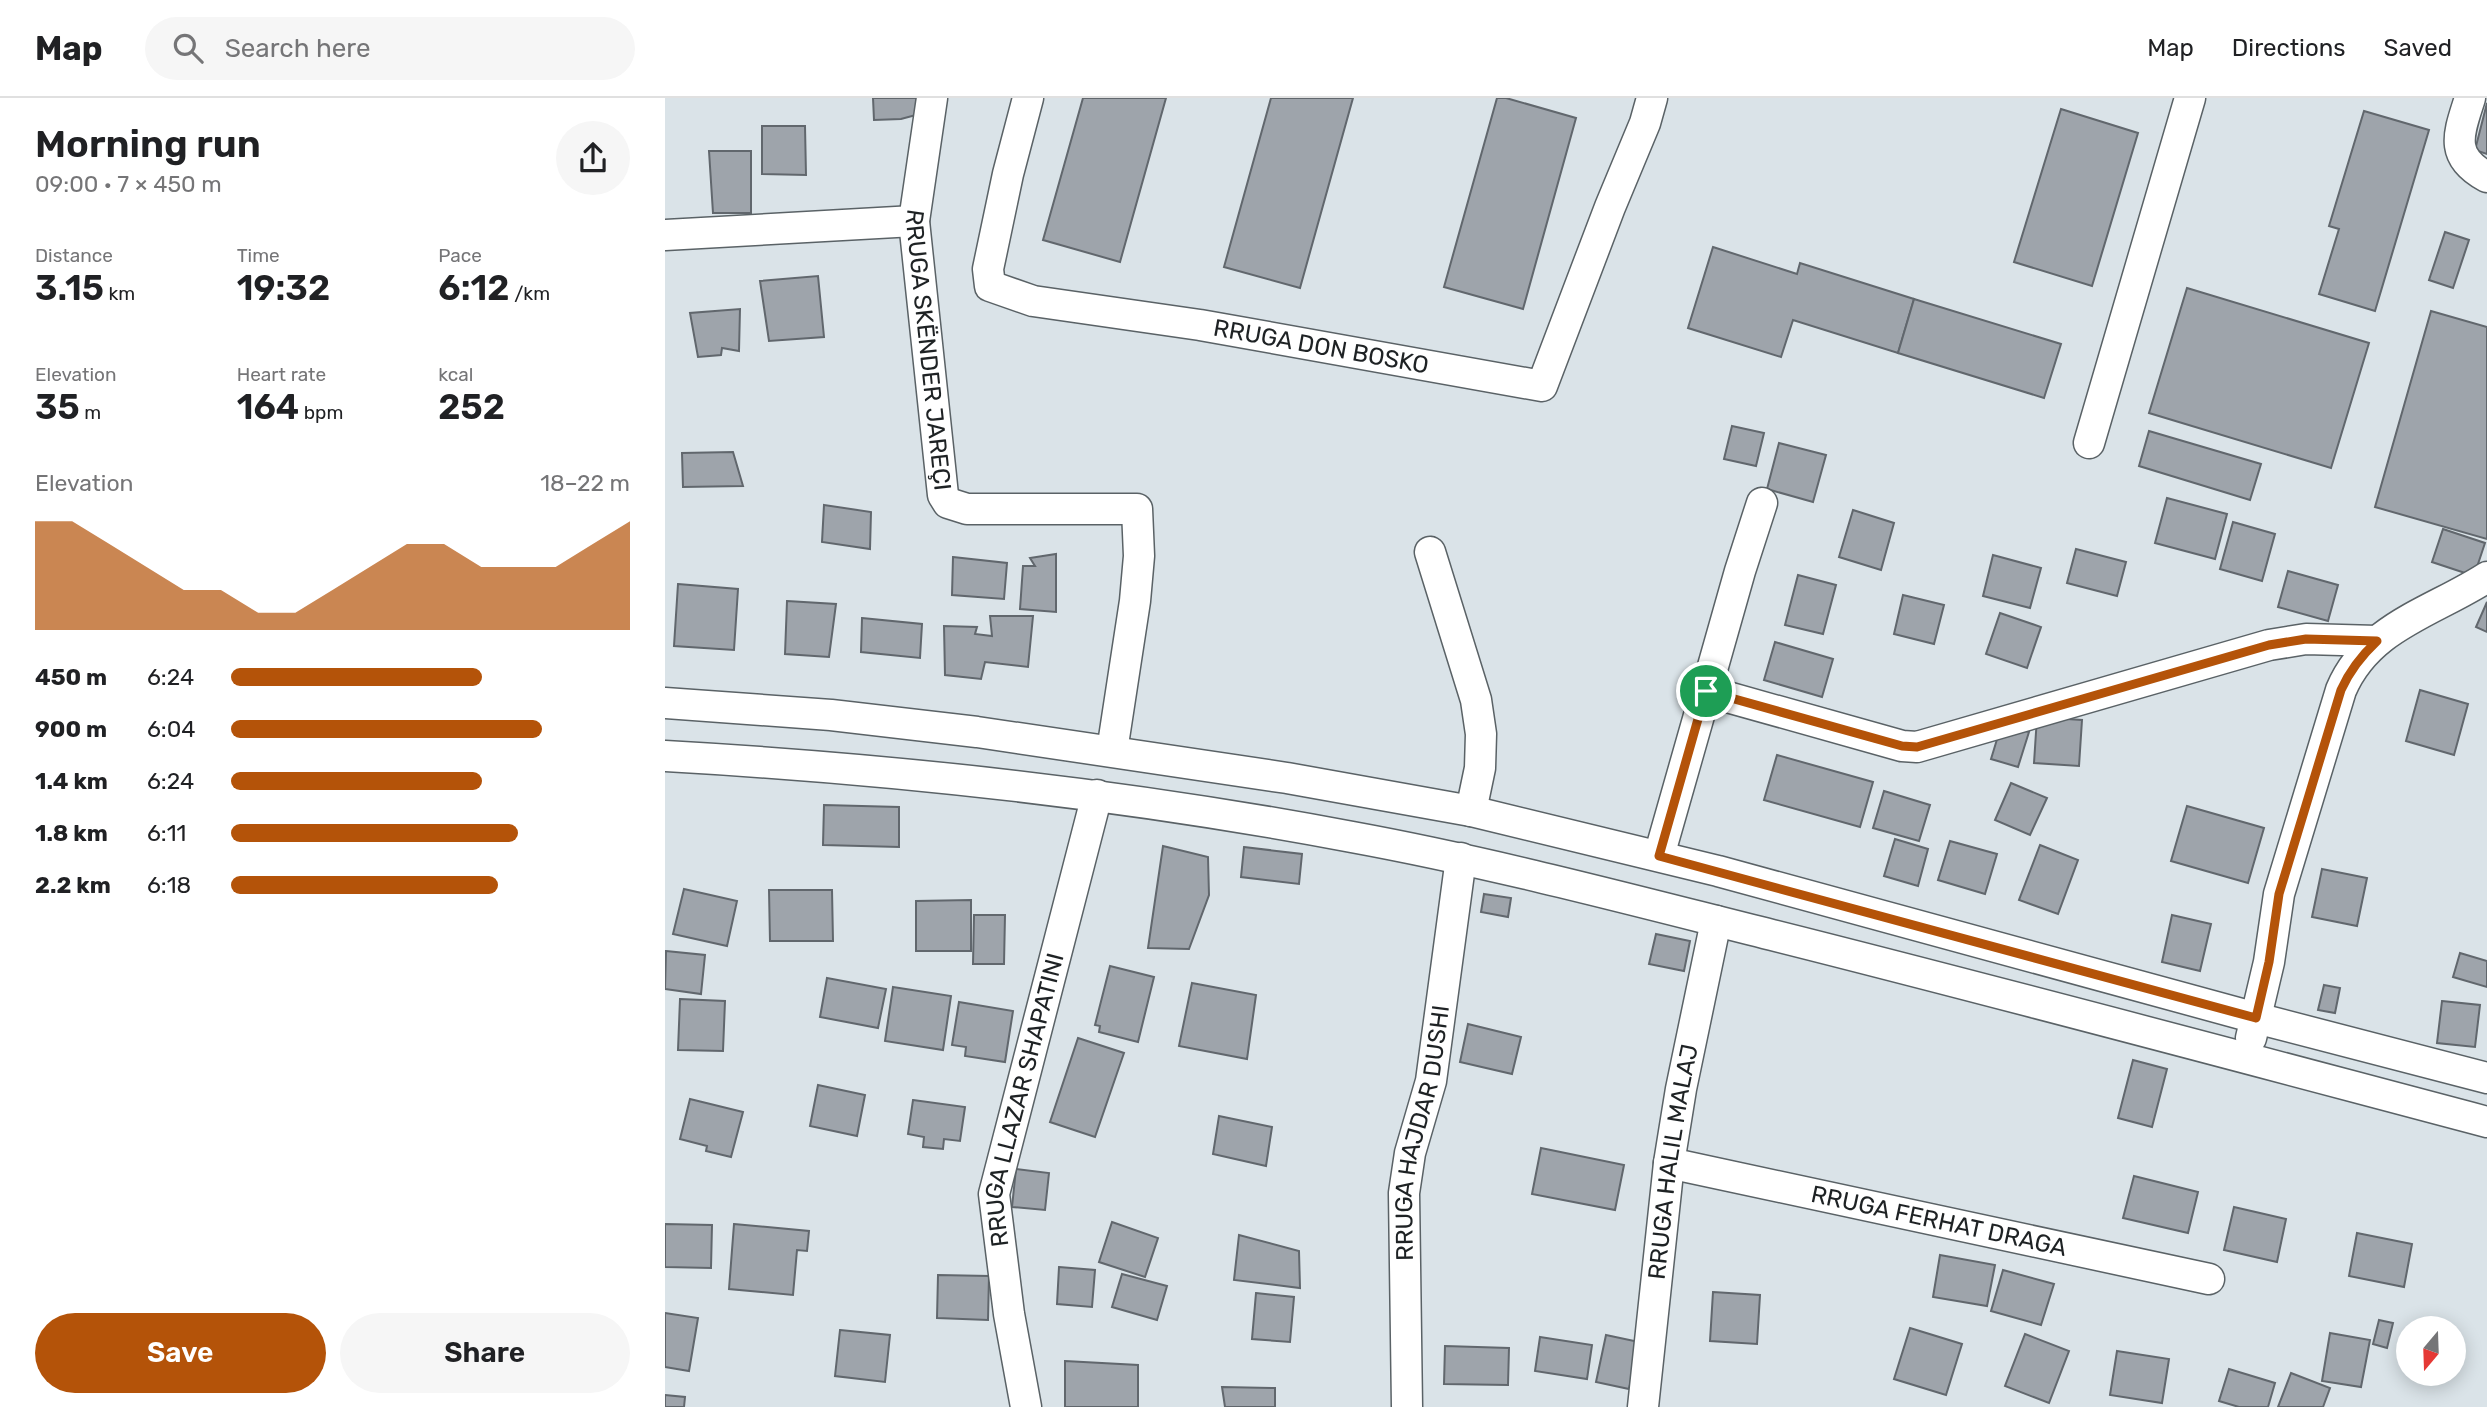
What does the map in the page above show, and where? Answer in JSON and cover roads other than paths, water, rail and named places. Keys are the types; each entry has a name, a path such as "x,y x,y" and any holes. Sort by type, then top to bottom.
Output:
{"street":[{"name":"RRUGA SKËNDER JAREÇI","path":"932,98 914,221 943,495 948,503 967,509 1137,509 1139,556 1135,601 1112,751"},
{"name":"RRUGA DON BOSKO","path":"1028,98 1008,174 988,269 990,286 1033,301 1200,325 1542,386 1645,123 1652,98"},
{"path":"2089,443 2190,98"},
{"path":"2470,98 2461,129 2460,145 2464,161 2487,177"},
{"path":"665,235 914,221"},
{"path":"1659,856 1762,503"},
{"path":"1430,552 1476,700 1481,734 1480,768 1471,811"},
{"path":"2246,1058 2269,962 2279,894 2341,690 2349,672 2377,641 2410,618 2487,577"},
{"path":"1706,691 1902,746 1917,747 2269,645 2306,639 2377,641"},
{"path":"665,703 831,715 977,732 1287,778 1471,811 1659,856 2487,1078"},
{"path":"665,756 873,770 1097,796 1249,818 1461,858 1716,921 2487,1122"},
{"name":"RRUGA LLAZAR SHAPATINI","path":"1026,1407 1009,1314 994,1194 1097,796"},
{"name":"RRUGA HAJDAR DUSHI","path":"1407,1407 1404,1193 1410,1153 1431,1082 1461,858"},
{"name":"RRUGA HALIL MALAJ","path":"1643,1407 1669,1163 1681,1089 1716,921"},
{"name":"RRUGA FERHAT DRAGA","path":"1669,1163 2209,1279"}]}
